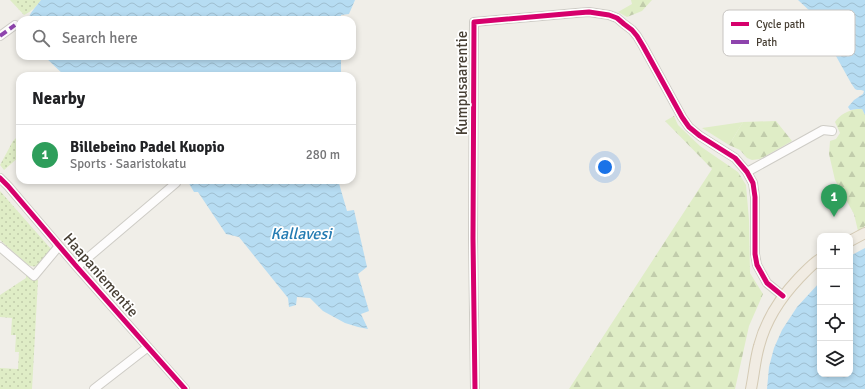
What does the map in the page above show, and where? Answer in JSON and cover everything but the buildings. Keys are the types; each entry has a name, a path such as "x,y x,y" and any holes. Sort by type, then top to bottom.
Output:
{"main road":[{"path":"853,239 865,233"},
{"path":"751,389 758,348 763,332 772,313 783,296 808,268 817,261"}],"street":[{"name":"Kumpusaarentie","path":"475,389 473,246 474,22 583,12 609,15 617,18 624,24 637,36 689,128 735,158 747,172 753,183 755,197 757,265 767,283 783,296"},
{"path":"0,36 16,26"},
{"path":"747,172 823,130 832,131"},
{"name":"Haapaniementie","path":"0,178 185,389"},
{"path":"77,266 175,184"},
{"path":"0,246 34,276 59,246"},
{"path":"94,389 148,347"}],"green space":[{"path":"10,0 41,0 34,9 24,15"},
{"path":"631,0 652,0 642,11 627,17 618,12 632,4"},
{"path":"862,109 865,115 865,226 858,231 854,214 835,180 829,154 830,141 836,139 840,133 835,122 844,113"},
{"path":"674,116 678,125 700,146 738,172 746,185 749,220 750,273 763,294 749,326 735,389 569,389 712,169 665,121"},
{"path":"776,121 792,141 760,159 752,160 747,158 740,150 729,145 743,122"},
{"path":"743,122 729,145 702,128"},
{"path":"16,138 16,160 4,170 0,165"},
{"path":"0,191 51,249 37,266 28,265 0,240"},
{"path":"26,275 38,280 32,389 0,389 0,368 18,369 19,352 15,352 16,335 11,335 12,318 0,317 0,295 26,278"}],"water":[{"path":"41,0 355,0 349,14 341,16 30,16"},
{"path":"798,0 865,0 865,115 862,109 850,110 848,107 854,100 863,94 864,91 855,89 836,56 855,56 855,10 809,10"},
{"path":"48,60 341,60 341,72 61,72"},
{"name":"Kallavesi","path":"189,184 339,184 347,211 354,210 367,267 358,274 369,311 361,314 368,329 345,323 323,311 310,298 297,297 296,305 289,307 288,298 239,237 226,234 198,192 194,192"},
{"path":"865,248 865,389 767,389 769,367 774,348 782,330 797,307 817,285 817,377 853,377 853,254"}],"marked path":[{"path":"0,36 15,25"}],"cycle path":[{"path":"475,389 473,238 474,22 589,12 609,15 617,18 632,30 643,46 689,127 700,136 735,158 747,172 753,183 755,197 755,254 757,265 767,283 783,296"},
{"path":"0,178 185,389"}],"place":[{"name":"Billebeino Padel Kuopio","path":"834,217"}]}
